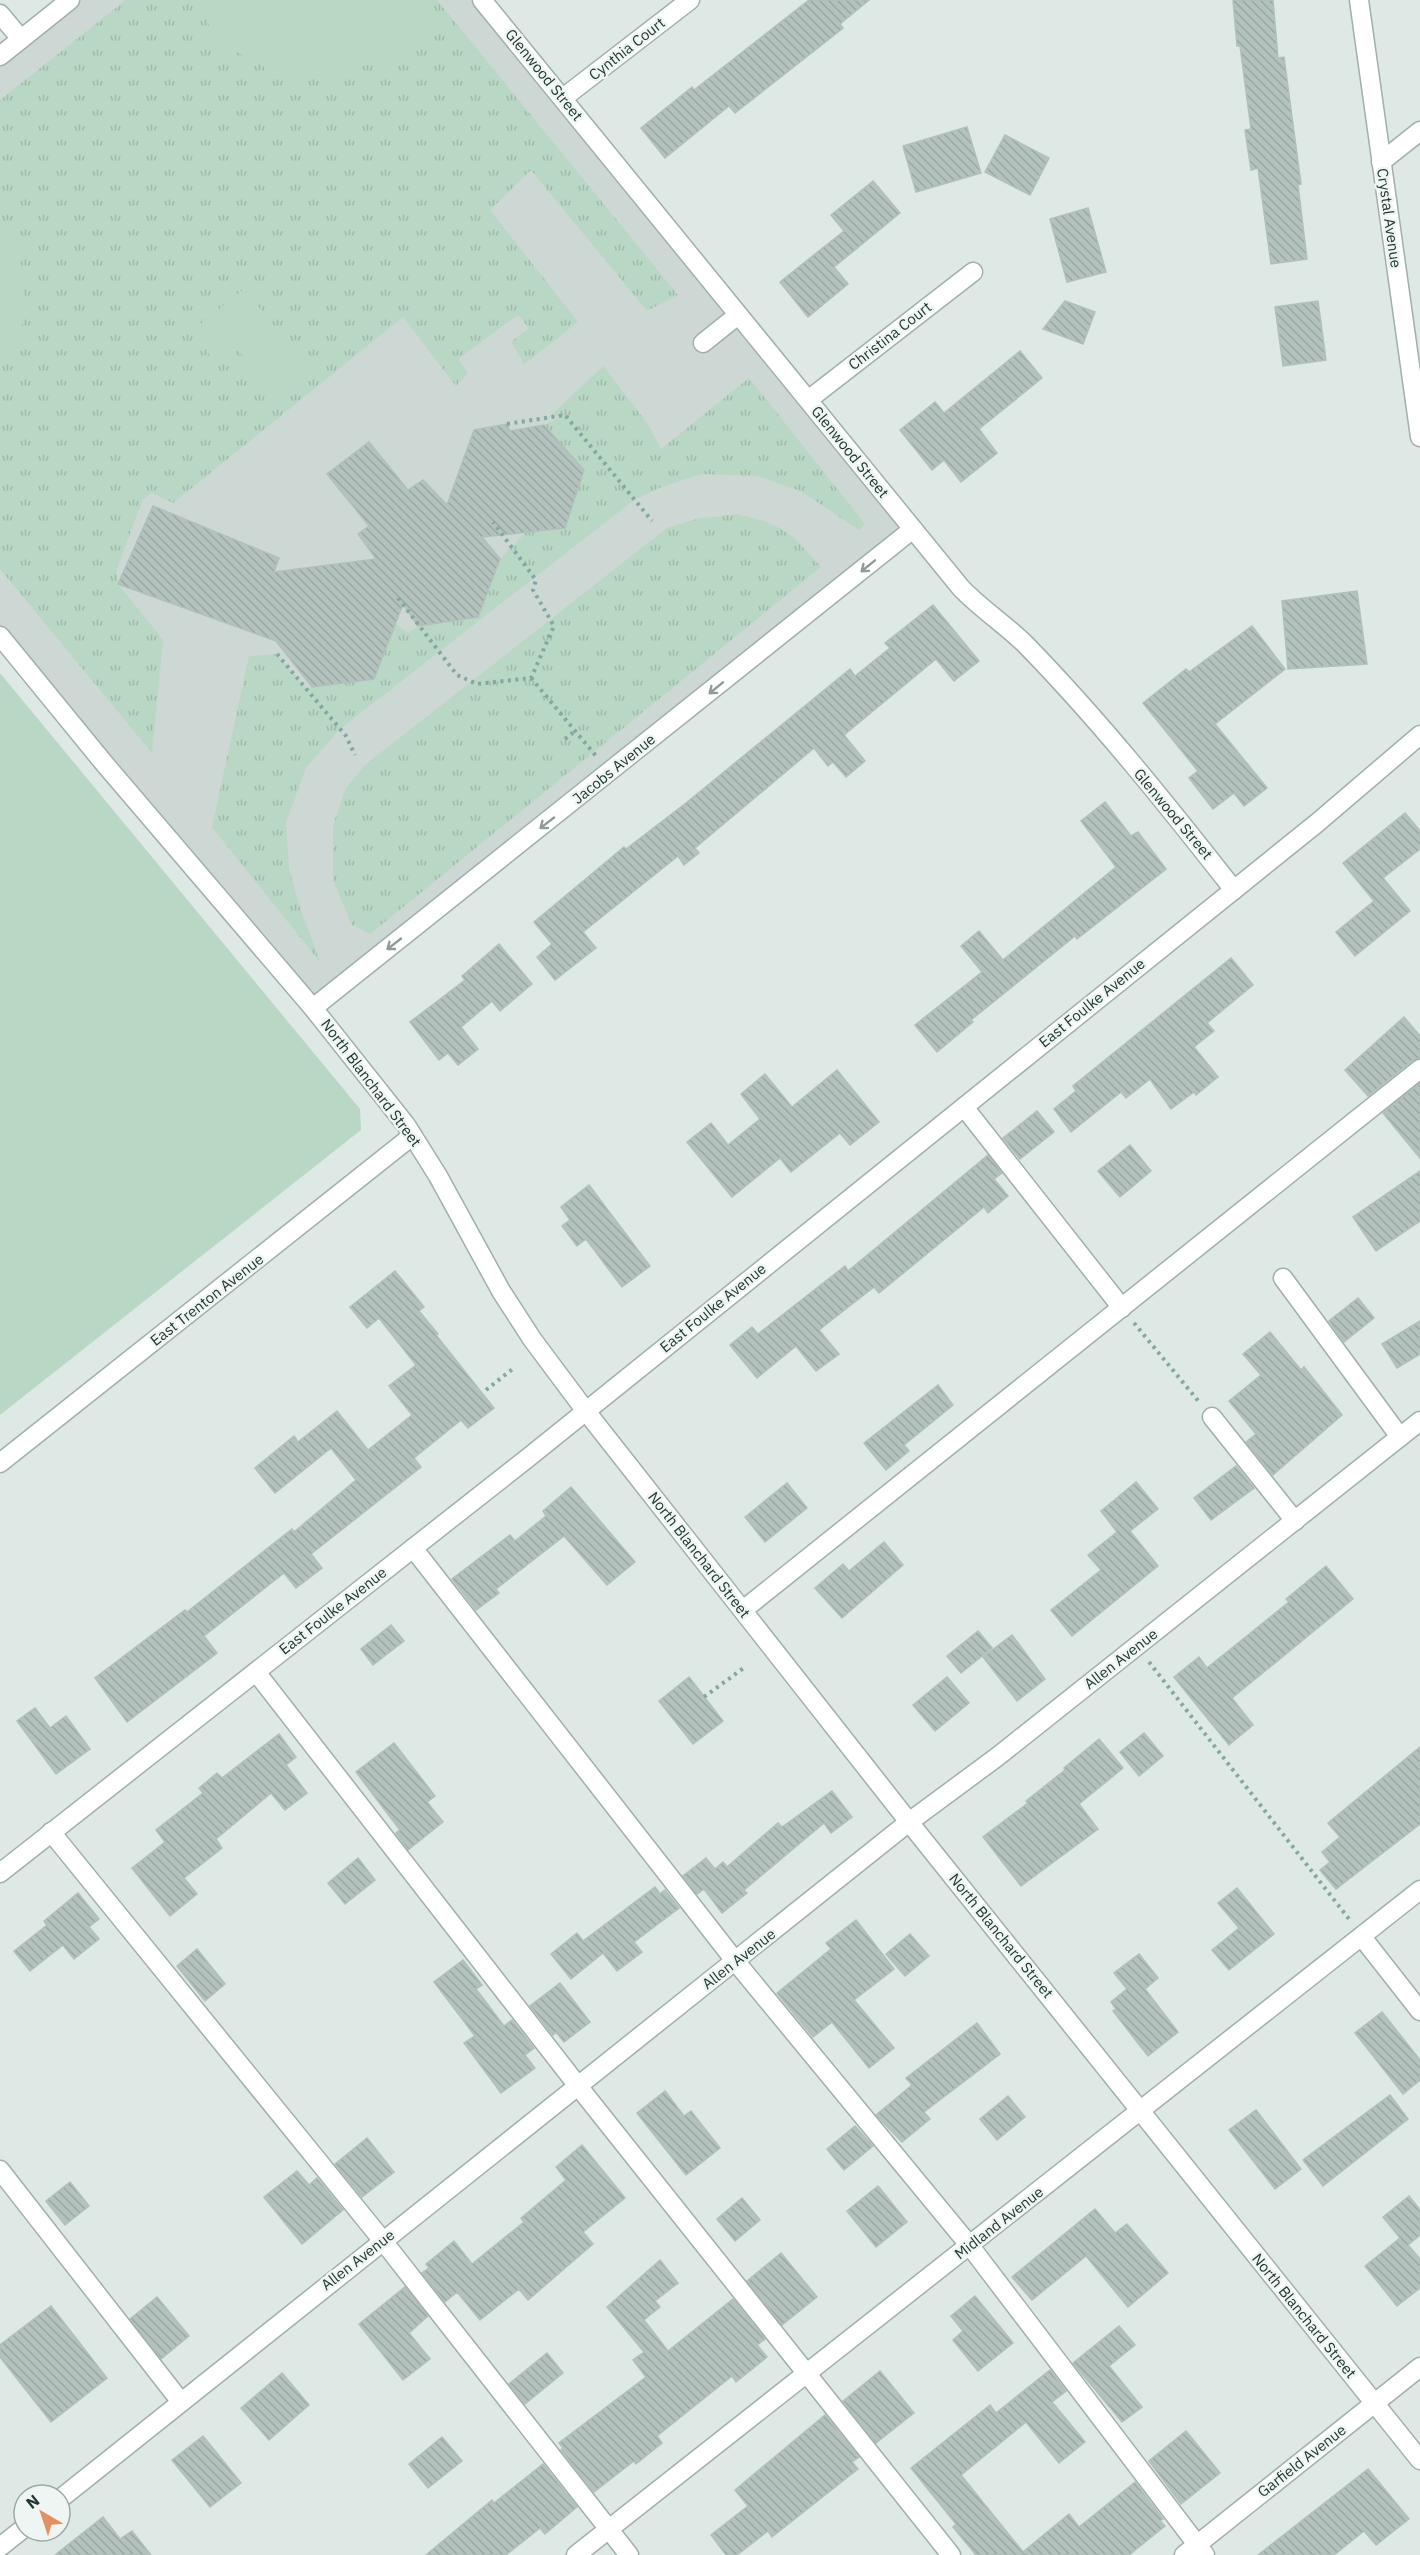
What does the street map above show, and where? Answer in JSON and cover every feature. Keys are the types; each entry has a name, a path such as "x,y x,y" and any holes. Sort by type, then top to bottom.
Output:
{"street":[{"path":"0,56 70,0"},
{"name":"Glenwood Street","path":"482,0 913,529 980,608 1024,643 1087,711 1234,890"},
{"name":"Cynthia Court","path":"563,98 690,0"},
{"name":"Crystal Avenue","path":"1359,0 1420,437"},
{"path":"0,14 21,39"},
{"path":"1381,162 1420,130"},
{"name":"Christina Court","path":"808,400 973,272"},
{"path":"703,343 738,315"},
{"name":"Jacobs Avenue","path":"313,1008 913,529"},
{"name":"North Blanchard Street","path":"0,636 103,762 313,1008 412,1136 438,1176 501,1291 532,1339 585,1410 909,1822 1420,2460"},
{"name":"East Foulke Avenue","path":"0,1873 413,1548 964,1107 1317,824 1420,735"},
{"path":"743,1610 1420,1069"},
{"path":"964,1107 1122,1308"},
{"name":"East Trenton Avenue","path":"0,1463 412,1136"},
{"path":"1283,1278 1400,1437"},
{"path":"1212,1417 1295,1521"},
{"name":"Allen Avenue","path":"72,2489 909,1822 997,1757 1420,1421"},
{"path":"413,1548 736,1962 970,2246 1195,2552"},
{"path":"256,1672 578,2086 951,2555"},
{"path":"51,1832 382,2241 629,2555"},
{"name":"Midland Avenue","path":"576,2555 1420,1890"},
{"path":"1362,1937 1420,2011"},
{"path":"0,2170 180,2402"},
{"name":"Garfield Avenue","path":"1195,2552 1420,2367"},
{"path":"0,2547 12,2538"}],"path":[{"path":"507,424 565,415 652,521"},
{"path":"493,522 536,580 533,590 554,626 531,678"},
{"path":"398,598 457,675 477,684 531,678"},
{"path":"277,654 346,736 355,755"},
{"path":"531,678 609,773"},
{"path":"565,739 575,731"},
{"path":"1122,1308 1212,1417"},
{"path":"486,1390 515,1367"},
{"path":"1136,1646 1362,1937"},
{"path":"705,1697 745,1666"}],"shaded area":[{"path":"70,0 482,0 913,529 313,1008 0,636 0,56"}],"green space":[{"path":"126,0 437,0 678,295 647,311 531,170 490,210 578,322 524,364 511,342 529,328 518,315 458,359 468,373 456,386 403,317 173,503 152,493 143,499 116,571 118,584 163,640 152,753 0,569 0,100"},
{"path":"200,0 423,0 443,26 390,61 289,80 214,40"},
{"path":"0,218 18,234 26,318 0,359"},
{"path":"244,289 306,365 273,392 235,346 215,361 191,332"},
{"path":"603,366 647,423 661,449 749,378 865,524 859,530 801,491 757,476 701,474 659,488 634,500 340,729 306,768 286,822 289,869 299,905 320,962 212,827 249,656 277,654 306,688 373,679 395,623 408,633 418,626 478,617 500,559 526,532 565,528 584,470 544,425 563,416 549,417"},
{"path":"736,514 776,526 793,537 821,567 370,934 352,925 333,880 333,825 346,788 365,765 667,528 697,519"},
{"path":"0,673 360,1109 361,1130 0,1415"}],"building":[{"path":"809,0 869,0 840,24 843,28 735,113 729,106 665,158 641,128 692,87 694,90"},
{"path":"1233,0 1273,0 1278,58 1284,57 1301,184 1298,185 1307,259 1271,264 1258,168 1251,170 1245,130 1251,129 1240,46 1237,46"},
{"path":"967,127 981,173 916,192 903,146"},
{"path":"1005,135 1049,158 1030,195 985,172"},
{"path":"873,181 900,213 834,267 848,284 808,317 780,282 844,231 831,215"},
{"path":"1088,208 1106,272 1067,282 1050,219"},
{"path":"1065,301 1095,312 1083,344 1043,329"},
{"path":"1318,301 1326,360 1283,366 1275,307"},
{"path":"1020,351 1042,378 979,429 997,453 961,482 944,460 932,470 900,430 935,402 944,413"},
{"path":"507,424 510,431 544,425 584,470 565,528 482,537 500,559 478,617 418,626 403,604 374,679 312,687 276,641 118,584 153,506 279,558 274,572 376,559 358,534 369,526 327,474 369,442 408,490 423,480 447,505 474,430"},
{"path":"1357,591 1367,664 1288,669 1282,601"},
{"path":"933,605 979,661 954,681 936,659 844,735 865,761 846,777 833,762 828,766 814,748 695,848 699,853 684,865 678,856 583,932 596,948 555,980 537,957 552,944 534,922 624,847 626,849 686,803 850,669 855,676 890,648 885,643"},
{"path":"1252,626 1285,669 1215,724 1267,788 1244,806 1234,793 1213,809 1189,778 1198,771 1143,703 1186,669 1189,672"},
{"path":"1105,802 1131,836 1138,832 1166,869 1077,939 1075,936 971,1020 973,1022 937,1052 915,1025 982,972 961,946 979,931 1003,960 1116,867 1081,821"},
{"path":"1405,813 1420,831 1420,849 1383,878 1410,911 1355,956 1336,932 1374,901 1343,863"},
{"path":"499,944 532,984 500,1011 492,1001 461,1027 478,1049 458,1065 448,1053 439,1060 410,1022 465,980 462,976"},
{"path":"1231,958 1253,985 1207,1023 1214,1031 1194,1047 1218,1077 1196,1095 1194,1092 1171,1109 1150,1079 1126,1098 1121,1092 1071,1132 1054,1109 1076,1091 1073,1086"},
{"path":"1404,1017 1420,1036 1420,1058 1413,1060 1368,1096 1345,1070"},
{"path":"837,1070 879,1122 850,1145 840,1133 791,1172 780,1158 732,1197 687,1142 711,1123 728,1145 760,1119 741,1094 765,1074 792,1107"},
{"path":"1420,1083 1420,1158 1383,1113"},
{"path":"1037,1111 1054,1132 1020,1159 1003,1138"},
{"path":"1130,1145 1151,1171 1120,1197 1098,1171"},
{"path":"988,1155 1002,1173 994,1179 1008,1196 988,1213 984,1207 879,1293 874,1287 819,1330 839,1354 816,1371 796,1346 757,1378 730,1345 752,1327 758,1334 845,1266 848,1271"},
{"path":"1420,1171 1420,1221 1376,1251 1353,1217"},
{"path":"589,1185 650,1266 622,1287 586,1239 577,1246 562,1226 570,1220 561,1207"},
{"path":"395,1271 424,1307 419,1311 438,1334 436,1335 494,1408 468,1428 461,1420 414,1458 421,1467 311,1554 322,1568 296,1588 284,1573 204,1636 217,1653 127,1722 95,1678 185,1610 187,1612 292,1529 294,1532 356,1480 331,1448 275,1493 255,1468 294,1436 298,1442 337,1411 368,1450 412,1415 389,1386 416,1365 379,1318 367,1328 350,1307"},
{"path":"1358,1298 1374,1318 1344,1342 1329,1321"},
{"path":"1420,1321 1420,1354 1397,1368 1382,1344"},
{"path":"1270,1332 1301,1370 1304,1367 1342,1415 1273,1475 1246,1442 1256,1434 1229,1401 1261,1375 1243,1354"},
{"path":"938,1385 953,1405 904,1445 909,1451 886,1470 864,1443"},
{"path":"1236,1466 1254,1488 1211,1520 1194,1498"},
{"path":"1136,1482 1158,1509 1130,1531 1158,1566 1072,1636 1051,1610 1101,1570 1088,1555 1117,1532 1101,1511"},
{"path":"787,1483 807,1508 765,1542 745,1517"},
{"path":"571,1487 635,1562 607,1585 564,1536 496,1589 499,1593 476,1610 452,1579 510,1535 515,1541 546,1516 543,1511"},
{"path":"884,1542 903,1565 842,1618 815,1588 843,1564 849,1571"},
{"path":"1326,1566 1353,1599 1232,1698 1253,1725 1229,1745 1174,1677 1199,1657 1207,1668 1289,1602 1286,1599"},
{"path":"391,1625 404,1641 373,1665 361,1649"},
{"path":"978,1631 992,1648 961,1673 947,1656"},
{"path":"1012,1635 1045,1679 1017,1701 983,1657"},
{"path":"689,1677 723,1721 693,1744 659,1701"},
{"path":"947,1677 969,1703 935,1731 913,1705"},
{"path":"35,1708 50,1728 66,1716 90,1749 56,1774 17,1721"},
{"path":"1144,1733 1163,1756 1139,1776 1120,1752"},
{"path":"279,1734 296,1757 286,1765 307,1793 285,1810 271,1793 216,1839 222,1848 184,1878 197,1894 170,1916 132,1868 165,1842 156,1830 203,1793 199,1788 217,1773 222,1778"},
{"path":"1099,1739 1123,1768 1079,1804 1098,1829 1021,1886 983,1837 1028,1803 1026,1801"},
{"path":"394,1743 435,1796 427,1802 443,1822 408,1850 396,1833 400,1830 356,1772"},
{"path":"1420,1747 1420,1824 1336,1889 1320,1870 1330,1862 1322,1852 1340,1837 1328,1823"},
{"path":"832,1791 852,1817 831,1833 824,1823 744,1890 747,1893 722,1913 704,1889 697,1894 683,1876 706,1858 715,1869 723,1862 727,1867 778,1823 782,1827"},
{"path":"358,1858 375,1880 345,1904 328,1883"},
{"path":"655,1887 660,1894 665,1890 679,1908 634,1942 642,1952 617,1971 603,1953 571,1979 551,1954 577,1933 583,1941"},
{"path":"1237,1888 1274,1934 1229,1970 1212,1950 1239,1928 1218,1903"},
{"path":"78,1893 99,1919 89,1927 99,1939 74,1959 63,1945 30,1971 14,1951 47,1925 44,1921"},
{"path":"856,1920 894,1969 854,2000 894,2048 869,2068 832,2022 813,2037 777,1993 831,1949 826,1943"},
{"path":"910,1934 929,1956 905,1976 886,1954"},
{"path":"197,1949 225,1984 205,2001 177,1966"},
{"path":"1139,1954 1158,1978 1145,1989 1178,2032 1148,2056 1113,2011 1116,2009 1111,2002 1127,1989 1114,1973"},
{"path":"463,1960 482,1985 476,1989 504,2026 512,2020 534,2048 525,2055 535,2068 501,2093 464,2043 475,2036 434,1982"},
{"path":"560,1983 590,2022 564,2042 556,2032 553,2035 530,2006"},
{"path":"1382,2012 1420,2060 1420,2080 1403,2094 1355,2033"},
{"path":"977,2023 1000,2054 924,2112 930,2119 902,2142 876,2115 912,2085 906,2078"},
{"path":"665,2091 684,2116 691,2111 720,2148 686,2175 637,2113"},
{"path":"1390,2095 1408,2119 1323,2186 1303,2160"},
{"path":"1008,2096 1025,2117 997,2140 980,2119"},
{"path":"1256,2110 1301,2169 1275,2189 1229,2130"},
{"path":"855,2126 873,2146 844,2170 827,2149"},
{"path":"367,2138 394,2172 362,2197 335,2164"},
{"path":"582,2145 625,2198 583,2232 593,2244 528,2300 519,2289 480,2320 457,2292 445,2302 422,2273 429,2268 426,2264 454,2241 472,2264 524,2222 521,2218 566,2180 556,2167"},
{"path":"297,2171 309,2185 317,2178 343,2210 302,2244 264,2197"},
{"path":"70,2182 89,2206 65,2225 46,2201"},
{"path":"878,2186 907,2222 876,2247 847,2211"},
{"path":"1409,2196 1420,2210 1420,2235 1408,2245 1420,2259 1420,2288 1397,2306 1365,2266 1400,2238 1383,2217"},
{"path":"742,2198 760,2220 735,2241 717,2219"},
{"path":"1095,2209 1115,2233 1127,2224 1168,2273 1128,2307 1086,2256 1032,2300 1012,2277"},
{"path":"781,2253 817,2297 782,2325 747,2281"},
{"path":"660,2260 678,2283 655,2301 660,2307 644,2320 668,2351 733,2299 765,2339 757,2345 767,2357 736,2382 732,2376 657,2436 662,2443 636,2464 634,2461 594,2492 561,2450 563,2448 559,2443 646,2377 633,2360 644,2352 607,2307"},
{"path":"405,2287 428,2316 409,2333 430,2359 403,2380 359,2324"},
{"path":"975,2296 1013,2343 978,2371 953,2340 963,2331 951,2316"},
{"path":"157,2297 189,2336 161,2359 130,2319"},
{"path":"51,2306 107,2378 51,2422 0,2357 0,2345"},
{"path":"1119,2326 1135,2345 1109,2366 1142,2407 1122,2422 1073,2363"},
{"path":"547,2353 563,2373 525,2404 509,2384"},
{"path":"1050,2370 1066,2391 1052,2402 1085,2442 1059,2463 1026,2422 961,2475 1023,2552 1069,2514 1079,2527 1135,2482 1163,2519 1160,2521 1165,2526 1129,2555 976,2555 953,2527 956,2524 911,2468 990,2405 996,2413"},
{"path":"880,2371 914,2413 876,2443 843,2401"},
{"path":"282,2373 309,2405 269,2440 241,2408"},
{"path":"825,2415 859,2457 852,2462 858,2469 772,2537 768,2531 737,2555 726,2555 711,2535 748,2506 735,2490"},
{"path":"1186,2431 1220,2473 1181,2504 1149,2461"},
{"path":"203,2436 241,2483 210,2507 172,2460"},
{"path":"442,2437 462,2461 428,2488 409,2464"},
{"path":"543,2464 577,2507 545,2534 540,2528 506,2555 426,2555 492,2500 494,2503"},
{"path":"1368,2469 1409,2519 1376,2545 1364,2531 1334,2555 1258,2555"},
{"path":"103,2517 120,2539 132,2531 151,2555 55,2555"}]}
